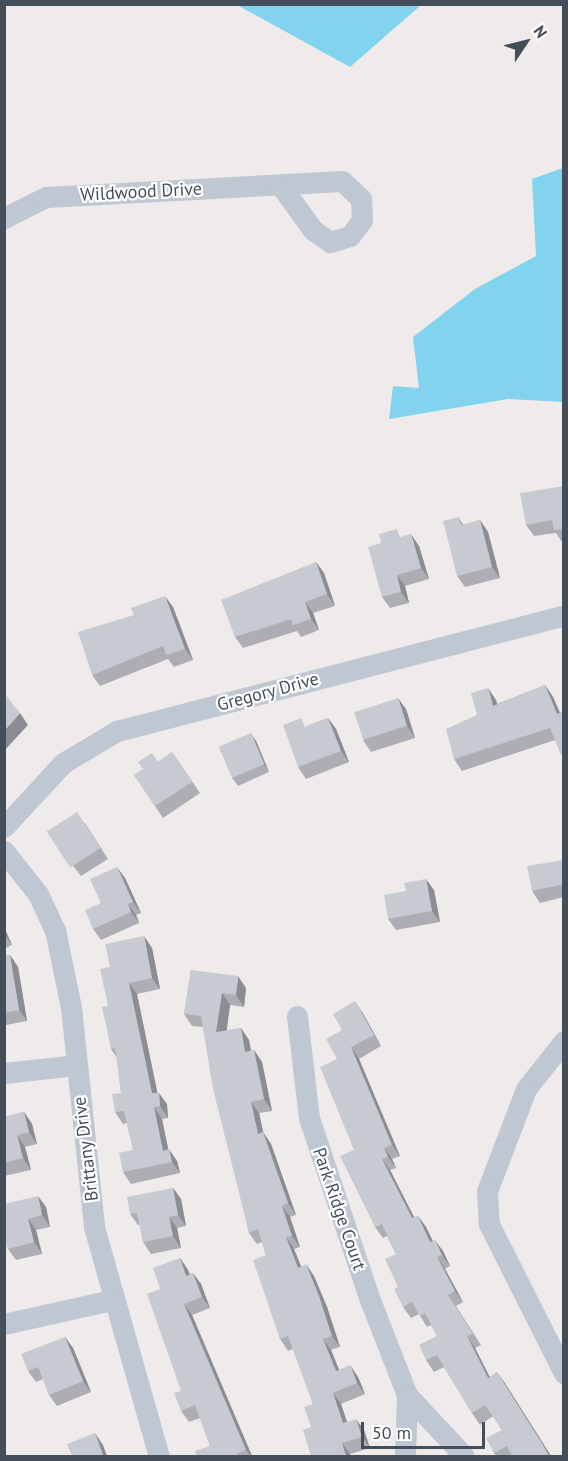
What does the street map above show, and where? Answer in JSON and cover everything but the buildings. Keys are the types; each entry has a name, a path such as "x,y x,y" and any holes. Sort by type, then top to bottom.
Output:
{"street":[{"name":"Wildwood Drive","path":"4,218 46,197 281,186"},
{"name":"Gregory Drive","path":"4,826 63,763 117,731 564,615"},
{"name":"Brittany Drive","path":"4,851 38,894 55,930 76,1065 94,1227 111,1300 159,1456"},
{"name":"Park Ridge Court","path":"297,1016 309,1118 323,1173 406,1395 405,1456"},
{"path":"564,1041 526,1089 487,1191 489,1224 564,1372"},
{"path":"4,1073 76,1065"},
{"path":"4,1324 111,1300"},
{"name":"Park Ridge Court","path":"406,1395 464,1456"}],"water":[{"path":"237,5 421,5 350,67"},
{"path":"563,168 563,402 508,399 389,419 393,386 419,388 413,337 475,289 536,256 532,179"}]}
